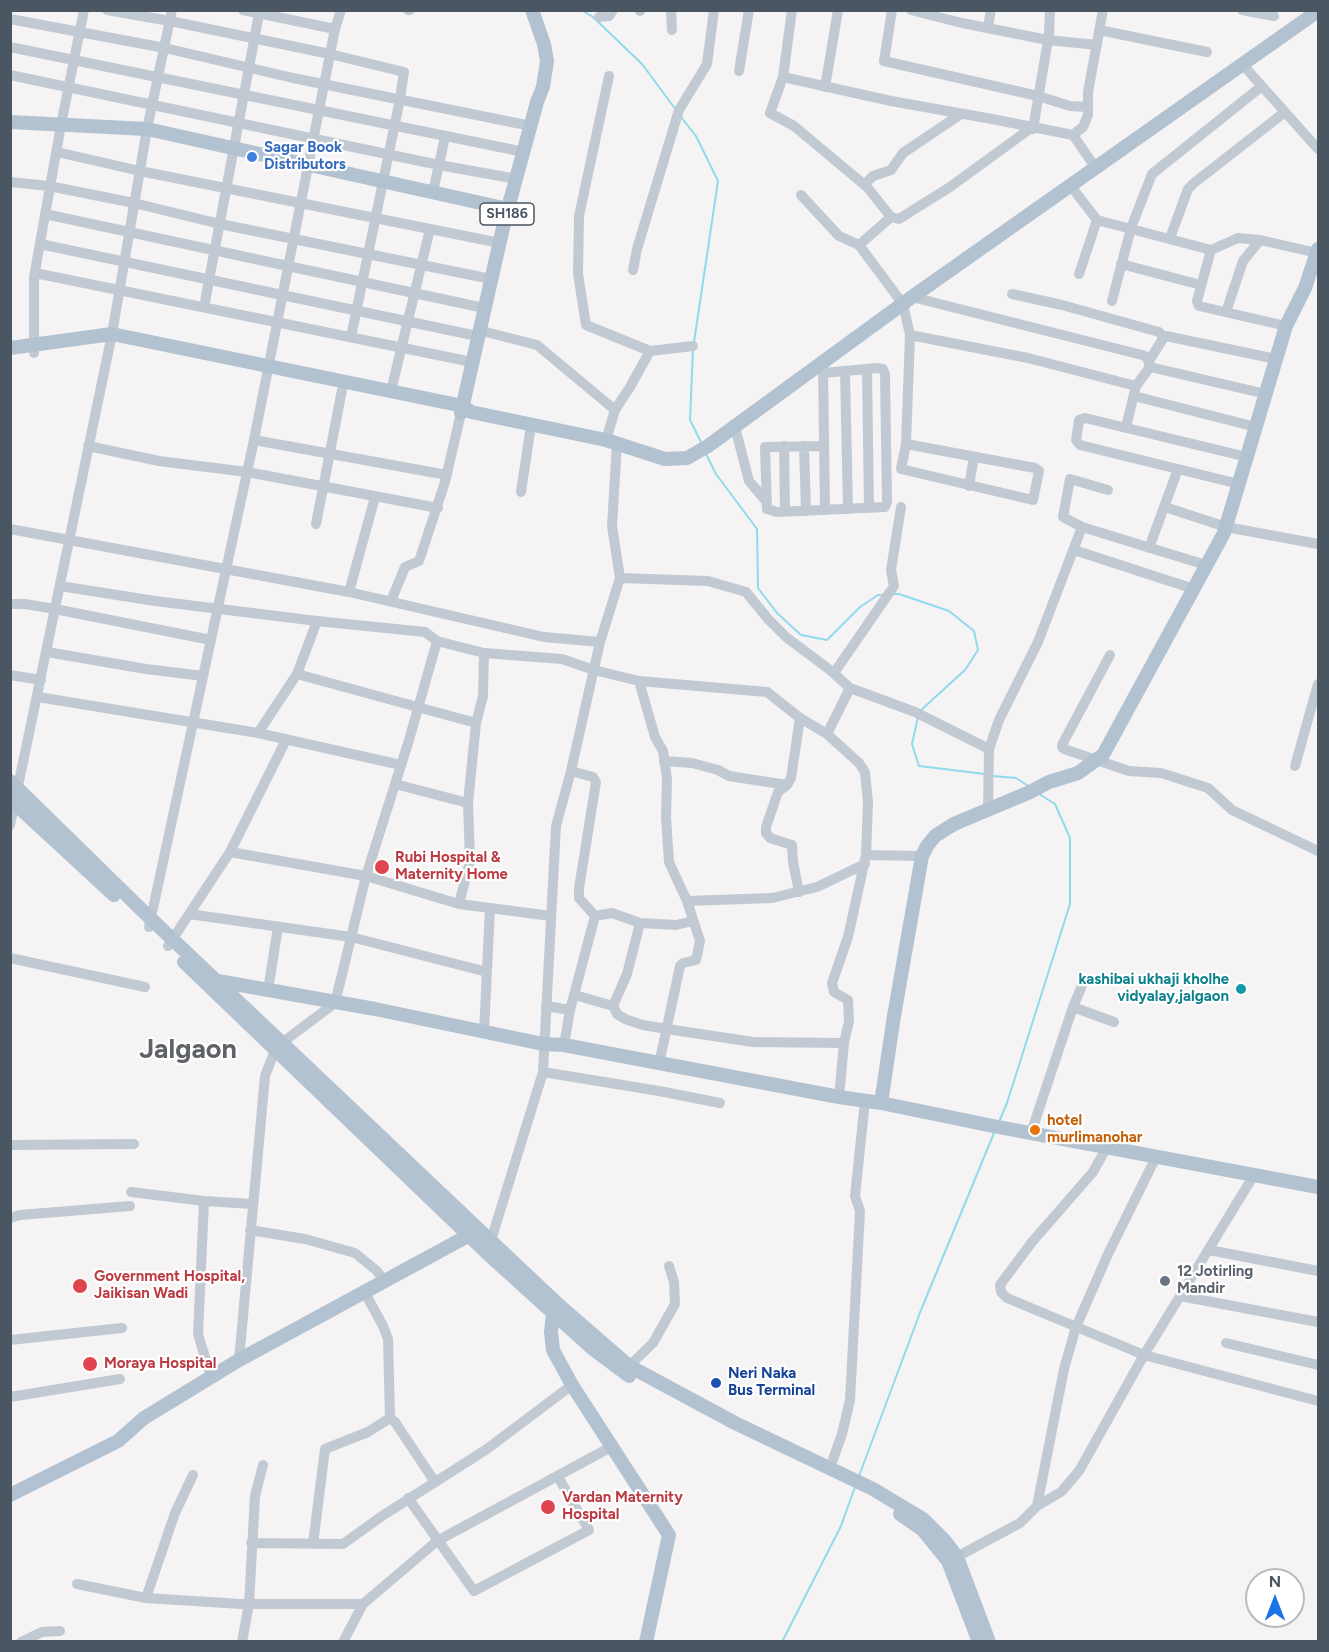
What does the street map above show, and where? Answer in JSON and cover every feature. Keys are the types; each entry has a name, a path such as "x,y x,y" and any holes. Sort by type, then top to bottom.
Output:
{"main road":[{"path":"10,348 33,349 111,339 268,370 391,391 611,442 665,459 687,458 823,368 908,301 1318,11"},
{"name":"SH186","path":"465,410 478,333 508,208 543,87 547,61 544,44 533,14"},
{"path":"10,122 147,129 508,208"},
{"path":"881,1103 922,856 935,836 954,824 1049,782 1078,773 1103,755 1226,527 1286,326 1314,277 1318,251"},
{"path":"10,357 33,349"},
{"path":"268,370 342,390 465,410"},
{"path":"14,793 150,922 200,977 279,1046 623,1372 853,1483 923,1530 953,1559 989,1641"},
{"path":"170,942 217,981 279,1046"},
{"path":"200,977 543,1044 564,1045 881,1103 1318,1187"},
{"path":"10,1495 118,1441 144,1418 239,1360 474,1232"},
{"path":"557,1310 629,1366 687,1403"},
{"path":"557,1310 551,1332 553,1350 611,1448 669,1535 646,1641"},
{"path":"757,1437 830,1468 853,1483"},
{"path":"953,1559 979,1641"}],"street":[{"path":"33,349 35,273 84,10"},
{"path":"107,10 171,16 255,39 404,72 351,337"},
{"path":"243,10 335,29"},
{"path":"150,922 254,440 335,29 341,10"},
{"path":"599,17 609,16 612,10"},
{"path":"671,10 672,30"},
{"path":"633,270 637,249 679,110 707,64 714,10"},
{"path":"740,70 749,10"},
{"path":"792,10 783,77 770,113 794,126 867,187 891,217 899,219 950,187 1032,128 1048,40 1050,10"},
{"path":"825,87 838,10"},
{"path":"892,10 884,61 1038,96 1070,106 1088,107"},
{"path":"910,10 940,13 962,23 1048,40 1097,45"},
{"path":"988,27 991,10"},
{"path":"1080,146 1083,127 1088,115 1088,93 1103,10"},
{"path":"1242,10 1274,16"},
{"path":"204,308 260,14"},
{"path":"10,825 14,793 38,697 111,339 147,129 171,16"},
{"path":"10,19 165,48 324,84 531,126"},
{"path":"1099,30 1206,52"},
{"path":"10,47 524,152"},
{"path":"1243,65 1318,149"},
{"path":"10,75 439,165 517,179"},
{"path":"609,76 579,216 578,274 586,325 650,351 693,346"},
{"path":"783,77 1073,135 1095,168"},
{"path":"1112,301 1131,228 1152,174 1262,86"},
{"path":"1170,238 1188,189 1285,112"},
{"path":"867,187 866,183 873,176 891,170 903,153 962,114"},
{"path":"1073,135 1083,127"},
{"path":"433,192 445,137"},
{"path":"57,152 140,171 500,243"},
{"path":"10,182 50,186 220,224 491,279"},
{"path":"1070,185 1097,219 1210,250 1238,238 1318,251"},
{"path":"801,195 839,236 859,245 908,301 1142,355 1150,364 1266,394"},
{"path":"45,214 484,308"},
{"path":"859,245 891,217"},
{"path":"1079,274 1097,219"},
{"path":"391,391 430,229"},
{"path":"1226,312 1243,261 1260,240"},
{"path":"40,244 357,311 537,345 615,410"},
{"path":"1210,250 1197,304 1286,326"},
{"path":"1121,264 1201,285"},
{"path":"35,273 472,362"},
{"path":"1012,294 1062,305 1159,332 1164,337 1276,359"},
{"path":"906,444 1035,468 1039,471 1035,497 1031,500 901,469 906,444 910,335 908,301"},
{"path":"910,335 1028,358 1256,427"},
{"path":"1126,427 1135,391 1164,337"},
{"path":"489,1247 543,1072 556,826 600,642 620,578 612,526 611,442 615,410 650,351"},
{"path":"824,446 768,446 764,451 766,501 769,511 806,511 885,507 887,504 886,432 883,369 845,372 823,368 825,510"},
{"path":"867,369 869,508"},
{"path":"845,372 848,509"},
{"path":"316,524 342,390"},
{"path":"391,601 405,567 419,561 438,508 465,410"},
{"path":"1239,484 1080,445 1076,440 1079,420 1082,417 1126,427 1246,458"},
{"path":"521,492 531,424"},
{"path":"735,427 749,481 766,501"},
{"path":"254,440 447,475"},
{"path":"88,446 159,461 247,472 438,508"},
{"path":"784,446 785,511"},
{"path":"804,446 806,511"},
{"path":"969,486 974,457"},
{"path":"1149,548 1166,507 1178,469"},
{"path":"1108,490 1070,479 1063,517 1082,526 1206,566"},
{"path":"349,592 375,497"},
{"path":"834,673 894,586 891,570 901,507"},
{"path":"1166,507 1226,527 1318,544"},
{"path":"988,809 989,749 999,720 1038,642 1082,526"},
{"path":"10,529 349,592 544,637 600,642"},
{"path":"1074,550 1194,589"},
{"path":"620,578 708,581 746,592 786,637 850,688 915,712 989,749"},
{"path":"60,586 217,609 425,632 437,641 484,653 562,659 639,681 758,689 767,692 800,718 827,734 859,763 865,772 868,802 866,859 848,937 832,983 834,992 848,1000 849,1021 844,1042 839,1097"},
{"path":"10,604 55,609 210,640"},
{"path":"258,733 297,674 317,621"},
{"path":"239,1360 265,1076 279,1046 335,1003 366,876 437,641"},
{"path":"47,652 203,676"},
{"path":"459,904 470,861 468,803 476,723 483,696 484,653"},
{"path":"1110,655 1062,747 1129,771 1161,773 1208,788 1232,810 1318,851"},
{"path":"297,674 476,723"},
{"path":"10,675 41,680"},
{"path":"639,681 655,737 663,751 667,779 666,817 669,862 687,901 700,941 696,960 680,966 659,1064"},
{"path":"1295,766 1313,726 1318,684"},
{"path":"827,734 850,688"},
{"path":"38,697 258,733 401,765"},
{"path":"799,891 792,844 770,838 766,833 766,827 778,792 787,785 793,771 800,718"},
{"path":"170,942 230,852 286,740"},
{"path":"664,761 692,763 729,776 787,785"},
{"path":"571,771 593,777 596,782 579,888 579,898 595,915"},
{"path":"395,784 468,803"},
{"path":"230,852 366,876 459,904 551,916"},
{"path":"687,901 772,898 817,887 866,859 922,856"},
{"path":"484,1032 490,908"},
{"path":"189,914 351,937 487,972"},
{"path":"595,915 612,914 640,922 676,925 693,921"},
{"path":"564,1045 570,1010 595,915"},
{"path":"613,1006 627,974 640,922"},
{"path":"268,990 278,927"},
{"path":"10,958 145,987"},
{"path":"1031,1133 1073,1007 1084,981"},
{"path":"575,995 613,1006 617,1014 643,1025 753,1042 844,1042"},
{"path":"546,1006 570,1010"},
{"path":"1073,1007 1114,1022"},
{"path":"543,1072 720,1103"},
{"path":"830,1468 842,1434 850,1400 860,1211 855,1196 865,1101"},
{"path":"10,1145 134,1144"},
{"path":"1107,1148 1093,1172 1038,1234 1000,1285 1001,1292 1006,1298 1144,1355 1318,1401"},
{"path":"1037,1506 1048,1446 1076,1327 1112,1246 1156,1157"},
{"path":"953,1559 1020,1523 1037,1506 1061,1492 1079,1471 1144,1355 1254,1175"},
{"path":"131,1192 204,1201 253,1204"},
{"path":"204,1201 198,1334 211,1377"},
{"path":"10,1218 20,1215 130,1206"},
{"path":"250,1230 305,1239 355,1253 377,1271 385,1282"},
{"path":"1209,1250 1318,1271"},
{"path":"629,1366 653,1343 675,1304 674,1282 669,1266"},
{"path":"365,1293 388,1339 390,1418 435,1482"},
{"path":"1180,1296 1318,1322"},
{"path":"10,1340 122,1328"},
{"path":"1226,1343 1318,1365"},
{"path":"10,1396 120,1379"},
{"path":"251,1543 343,1544 408,1498 518,1428 572,1385"},
{"path":"313,1544 325,1449 368,1432 390,1418"},
{"path":"343,1641 363,1605 438,1541 611,1448"},
{"path":"242,1641 249,1604 255,1496 263,1465"},
{"path":"146,1598 175,1513 193,1475"},
{"path":"408,1498 474,1591 589,1530 558,1477"},
{"path":"77,1584 146,1598 249,1604 363,1605"},
{"path":"21,1641 42,1632 60,1631"}],"waterway":[{"path":"581,10 593,17 642,64 676,110"},
{"path":"681,117 696,136 718,181 694,342"},
{"path":"693,350 690,420 702,444"},
{"path":"705,452 716,474 757,529 758,588 777,613 801,635 827,640 860,607 878,595 882,595"},
{"path":"894,594 949,611 974,631 978,650 965,670 920,711"},
{"path":"918,717 912,744 919,766 985,774"},
{"path":"993,776 1016,778 1030,787"},
{"path":"999,1122 1070,904 1070,838 1055,804 1039,794"},
{"path":"859,1476 921,1310 994,1133"},
{"path":"782,1642 841,1526 855,1487"}],"place":[{"name":"Sagar Book Distributors","path":"252,157"},
{"name":"Rubi Hospital & Maternity Home","path":"382,867"},
{"name":"kashibai ukhaji kholhe vidyalay,jalgaon","path":"1241,989"},
{"name":"hotel murlimanohar","path":"1035,1130"},
{"name":"12 Jotirling Mandir","path":"1165,1281"},
{"name":"Government Hospital, Jaikisan Wadi","path":"80,1286"},
{"name":"Moraya Hospital","path":"90,1364"},
{"name":"Neri Naka Bus Terminal","path":"716,1383"},
{"name":"Vardan Maternity Hospital","path":"548,1507"}],"district":[{"name":"Jalgaon","path":"188,1050"}]}
